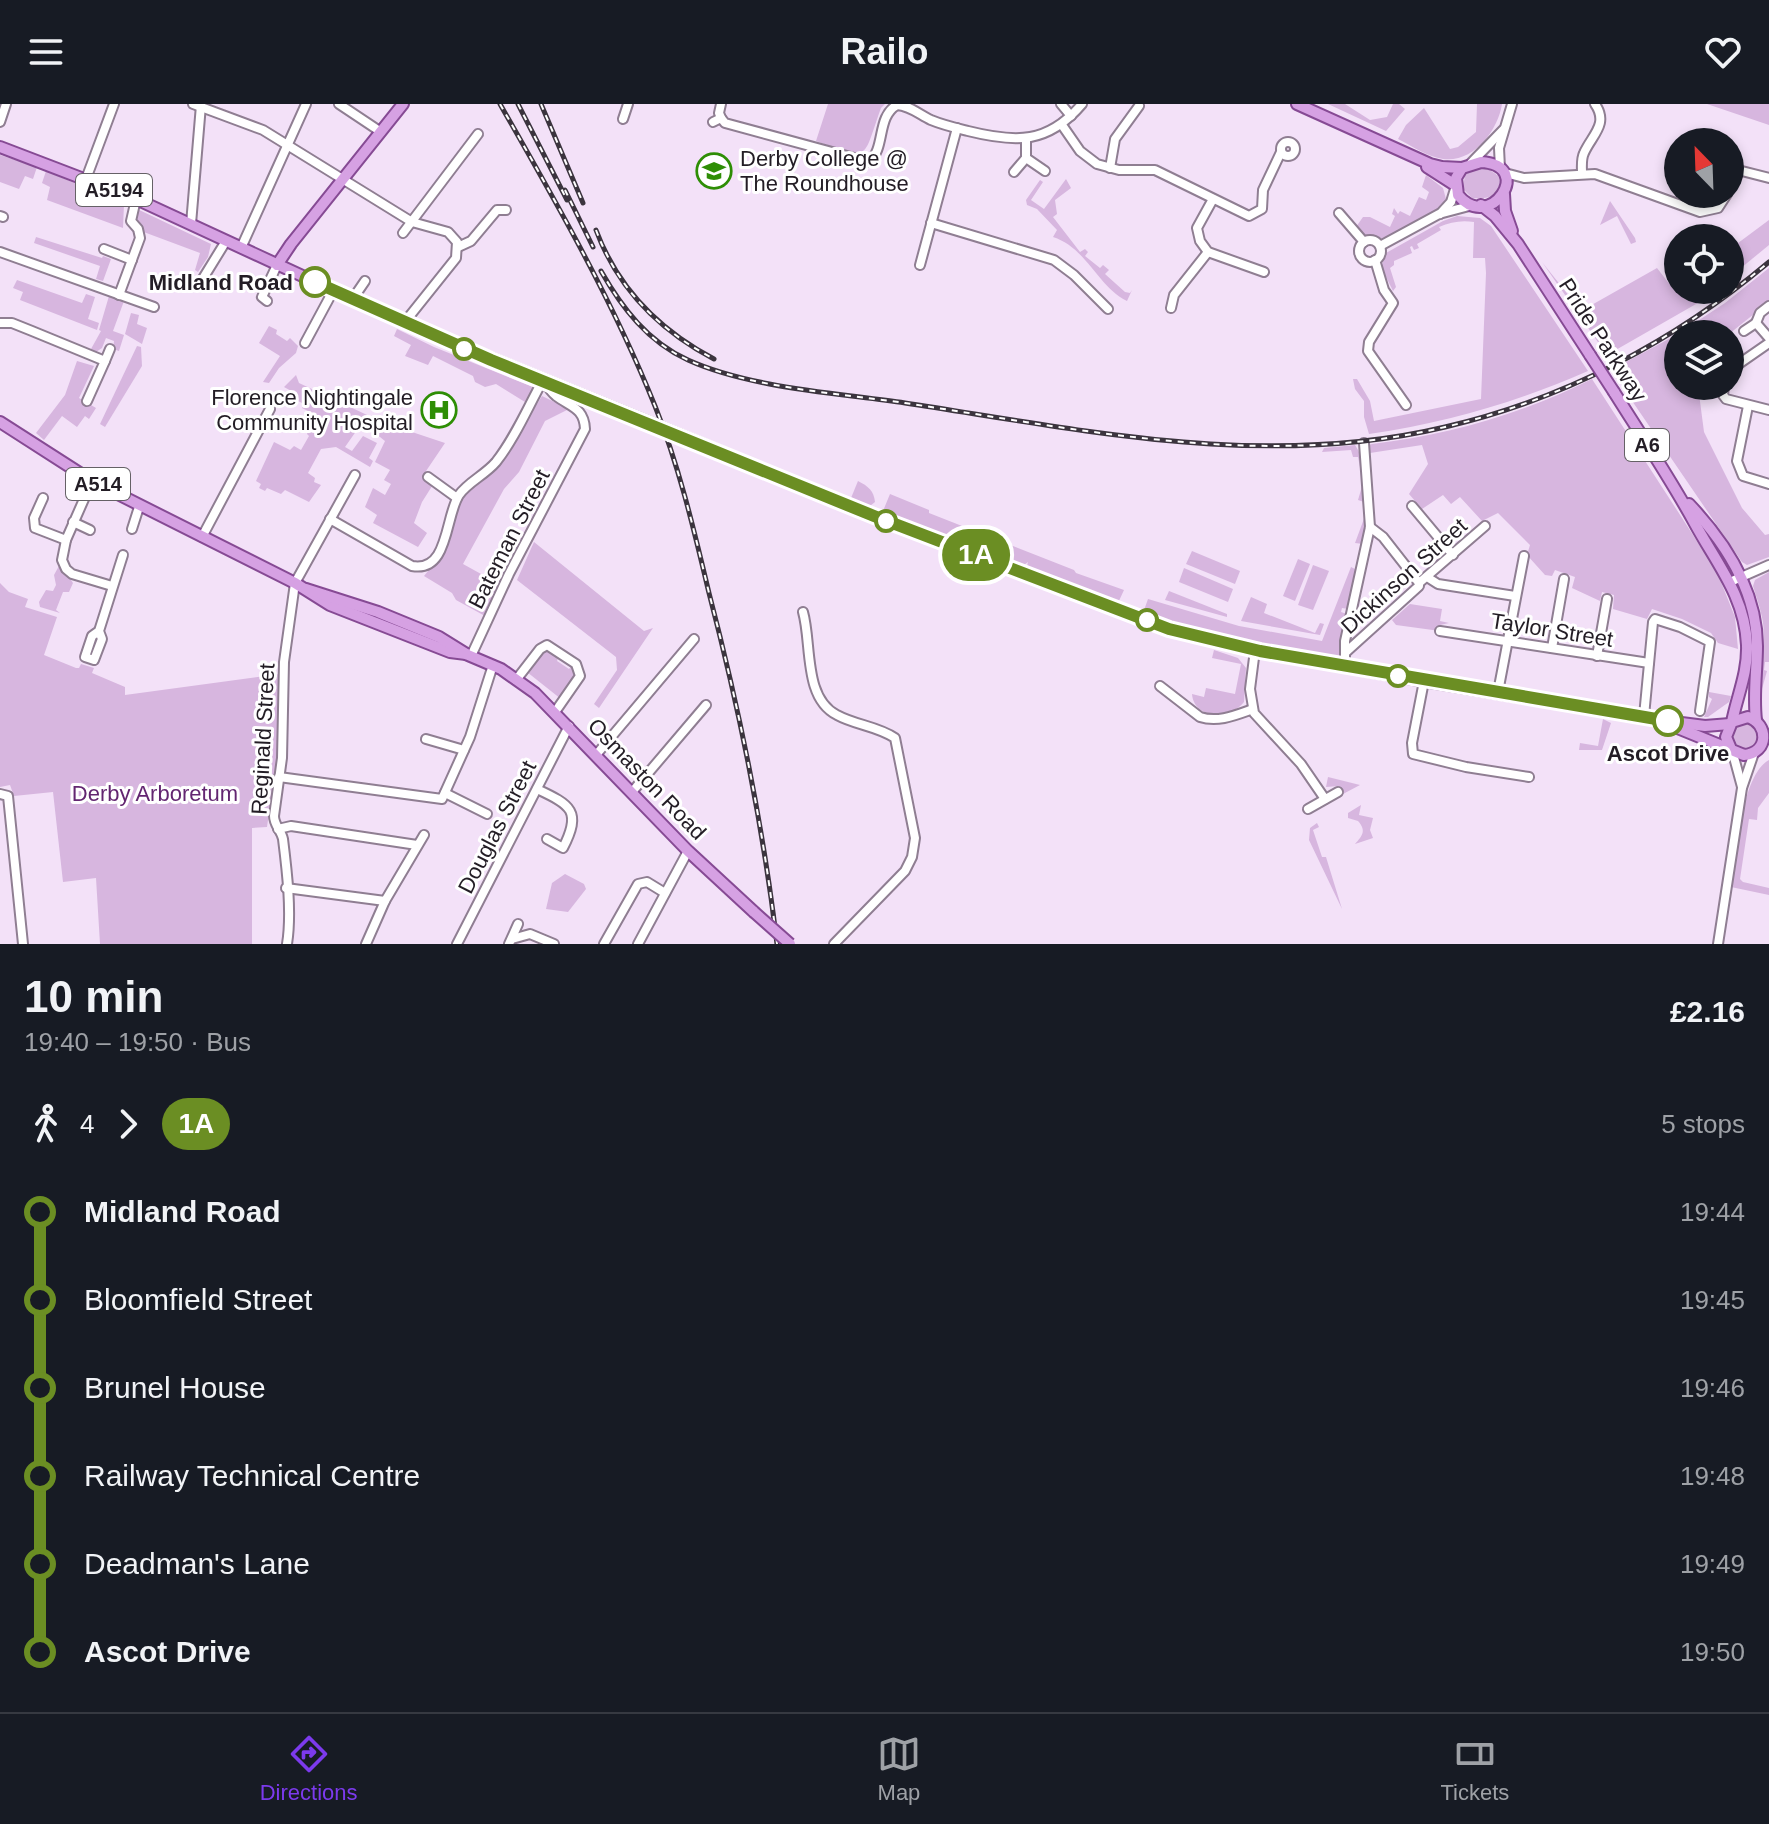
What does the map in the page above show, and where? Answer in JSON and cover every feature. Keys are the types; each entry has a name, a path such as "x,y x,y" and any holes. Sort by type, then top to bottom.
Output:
{"main road":[{"path":"277,265 403,104"},
{"name":"A6","path":"1297,104 1442,167 1487,162 1502,171 1505,190"},
{"name":"A5194","path":"0,147 136,199 404,323 886,521 1169,629 1255,650 1424,681 1644,716 1731,750"},
{"name":"A6","path":"1398,150 1455,187 1460,199 1477,205"},
{"path":"1455,187 1466,166"},
{"path":"1477,205 1497,202 1505,190"},
{"name":"Pride Parkway","path":"1505,190 1506,215 1518,244"},
{"name":"Pride Parkway","path":"1477,205 1495,216 1518,244 1736,579"},
{"name":"Osmaston Road","path":"0,422 92,481 295,583 330,605 450,652 469,655 493,665 516,680 555,712 688,851 790,944"},
{"name":"A6","path":"1731,723 1747,661 1745,625 1736,579"},
{"name":"A6","path":"1736,579 1754,614 1757,637 1753,695 1762,724"},
{"path":"1755,753 1765,739 1762,724 1743,717 1731,723 1726,737 1731,750 1741,755 1755,753 1769,749"},
{"name":"A5194","path":"1658,720 1705,726 1731,723"}],"street":[{"path":"0,122 6,104"},
{"path":"86,179 114,104"},
{"path":"241,248 306,104"},
{"path":"339,104 381,132"},
{"path":"623,119 628,104"},
{"path":"721,104 717,120 869,162 874,157 885,117 897,105 957,128 1003,139 1026,139 1062,125 1082,104"},
{"path":"1061,104 1071,116"},
{"path":"1512,104 1499,152 1502,171 1524,178 1582,173 1601,176 1664,199"},
{"path":"1582,173 1583,157 1601,124 1600,111 1595,104"},
{"path":"191,224 199,105 263,130 412,222 448,232 458,247 456,258 404,323"},
{"path":"1110,168 1115,139 1139,106"},
{"path":"1062,125 1085,155 1110,168 1155,170 1245,215 1257,214 1262,209 1263,190 1281,152"},
{"path":"1466,166 1489,148 1506,126"},
{"path":"920,265 957,128"},
{"path":"403,233 478,134"},
{"path":"1014,172 1026,158 1026,139"},
{"path":"1026,158 1045,171"},
{"path":"1744,171 1769,178"},
{"path":"1505,190 1524,178"},
{"path":"1439,214 1451,202 1455,187"},
{"path":"119,295 140,238 138,229 131,221 136,199"},
{"path":"1213,199 1197,228 1200,241 1208,252 1264,272"},
{"path":"1380,246 1439,214 1477,205"},
{"path":"1691,208 1707,212 1718,208"},
{"path":"458,247 471,241 497,210 506,210"},
{"path":"1339,213 1364,242"},
{"path":"931,223 1054,260 1108,309"},
{"path":"1372,240 1380,246 1380,254 1375,260 1366,261 1360,255 1364,242 1372,240"},
{"path":"202,280 226,241"},
{"path":"104,249 132,260"},
{"path":"0,252 154,307"},
{"path":"1171,308 1174,295 1208,252"},
{"path":"1375,260 1384,290 1393,303 1369,342 1368,351 1406,405"},
{"path":"267,301 262,297 277,265"},
{"path":"352,300 365,281"},
{"path":"305,343 333,291"},
{"path":"1744,331 1756,323 1760,313 1769,306"},
{"path":"0,323 12,323 105,361"},
{"path":"1744,360 1769,341 1756,323"},
{"path":"87,401 110,349"},
{"path":"330,519 412,566 430,563 443,546 457,498 495,463 543,380"},
{"name":"Bateman Street","path":"469,655 586,428 581,412 554,395 543,380"},
{"path":"1729,400 1769,410"},
{"path":"1748,406 1737,461 1743,476 1769,484"},
{"path":"202,537 270,409"},
{"path":"1345,665 1345,641 1370,527 1364,443"},
{"path":"295,583 355,475"},
{"path":"428,477 457,498"},
{"path":"92,481 73,522 62,556 69,572 112,586"},
{"path":"43,498 34,518 35,528 66,540"},
{"path":"1412,506 1453,555"},
{"path":"132,529 139,507"},
{"path":"73,522 90,530"},
{"name":"Dickinson Street","path":"1346,652 1485,526"},
{"path":"1370,527 1423,580 1515,596"},
{"path":"99,631 123,555"},
{"path":"1498,692 1518,566 1524,556"},
{"path":"1736,579 1769,565"},
{"path":"1552,648 1564,579"},
{"name":"Reginald Street","path":"287,944 290,921 283,839 274,816 283,752 284,662 295,583"},
{"path":"1597,656 1607,599"},
{"path":"803,612 809,634 813,677 823,704 839,717 895,738 915,838 912,857 905,871 834,944"},
{"path":"1644,716 1655,619 1710,642 1707,699 1700,711"},
{"name":"Taylor Street","path":"1440,631 1451,629 1506,641 1649,663"},
{"path":"596,755 694,639"},
{"path":"516,680 540,649 547,645 576,664 580,676 555,712"},
{"path":"1255,650 1250,689 1253,709 1258,719 1301,764 1325,799"},
{"path":"443,796 464,750 493,665"},
{"path":"1424,681 1412,744 1413,754 1466,767 1529,777"},
{"path":"1160,686 1208,720 1253,709"},
{"path":"632,792 706,705"},
{"name":"Douglas Street","path":"457,944 569,726"},
{"path":"426,739 464,750"},
{"path":"1731,750 1742,788"},
{"path":"1718,944 1742,788 1755,753"},
{"path":"279,777 443,796 487,814"},
{"path":"537,789 562,801 573,815 574,826 563,848 547,839"},
{"path":"1308,809 1338,792"},
{"path":"4,795 23,944"},
{"path":"278,829 291,826 417,845"},
{"path":"366,944 385,901 424,835"},
{"path":"638,944 688,851"},
{"path":"604,944 638,884 647,882 665,893"},
{"path":"286,888 385,901"},
{"path":"510,941 518,924"},
{"path":"510,941 530,934 554,944"}],"green space":[{"path":"828,104 885,104 862,152 847,152 816,141"},
{"path":"1328,104 1345,104 1370,120 1387,117 1393,104 1405,109 1386,131"},
{"path":"1477,104 1502,104 1490,134 1465,156 1437,158 1398,139 1406,125 1424,108 1450,149 1458,147 1476,132"},
{"path":"1707,104 1769,104 1769,125"},
{"path":"0,155 37,167 33,179 25,176 19,189 0,182"},
{"path":"1487,168 1500,177 1498,193 1472,198 1463,189 1465,174 1474,169"},
{"path":"46,171 124,204 123,228 47,200 50,187 42,183"},
{"path":"1426,175 1443,188 1446,199 1443,205 1412,226 1387,237 1365,235 1356,227 1363,217 1370,217 1390,227 1395,216 1392,214 1394,208 1398,214 1400,211 1410,216 1419,197 1426,200 1429,192 1422,187"},
{"path":"1066,179 1071,188 1055,200 1057,214 1053,217 1080,252 1085,249 1088,252 1085,256 1100,268 1103,265 1109,270 1105,274 1125,292 1132,290 1127,301 1108,286 1075,250 1053,237 1057,230 1037,209 1027,205 1026,200 1040,180 1043,182 1031,200 1044,209"},
{"path":"1610,201 1636,242 1631,244 1617,216 1600,225"},
{"path":"135,208 211,244 208,257 198,272 195,270 200,253 141,231"},
{"path":"1457,216 1480,218 1491,226 1588,371 1481,410 1369,434 1364,401 1355,389 1353,379 1357,379 1370,401 1374,421 1481,399 1486,273 1485,258 1473,258 1474,222 1443,225 1439,227 1441,230 1417,244 1419,248 1414,250 1410,247 1412,253 1394,261 1390,268 1396,287 1393,291 1381,267 1386,253"},
{"path":"1769,220 1769,245 1744,266 1744,239"},
{"path":"36,237 111,259 103,281 96,279 100,266 34,243"},
{"path":"1542,262 1581,311 1657,268 1664,277 1664,304 1696,304 1607,355"},
{"path":"1769,268 1769,302 1744,322 1699,320 1723,304 1744,304 1744,288"},
{"path":"17,280 82,303 86,294 95,297 88,319 99,323 97,330 20,300 23,292 13,288"},
{"path":"109,296 124,301 113,331 124,335 119,351 113,349 114,341 106,338 102,348 96,352 91,349 101,331"},
{"path":"131,313 139,315 137,324 147,328 142,344 125,334"},
{"path":"269,326 277,330 276,334 287,341 290,338 298,346 296,353 279,368 269,383 263,382 280,356 259,343"},
{"path":"397,329 533,387 525,402 496,384 485,387 475,382 473,376 433,356 428,365 405,356 411,345 394,336"},
{"path":"1664,342 1664,400 1700,400 1704,432 1742,508 1765,535 1769,534 1769,557 1747,565 1742,562 1611,370"},
{"path":"137,346 141,347 142,366 105,427 100,424"},
{"path":"77,361 94,366 79,398 96,408 89,419 85,416 77,427 62,416 44,440 36,433 65,395"},
{"path":"296,375 299,383 382,422 445,443 424,474 434,483 414,523 427,533 418,547 373,523 377,515 365,507 373,488 385,495 391,484 384,480 390,470 375,462 385,441 370,429 368,433 359,427 345,447 352,451 363,436 377,443 369,458 373,461 370,467 336,447 321,449 308,473 315,478 314,482 321,485 309,502 285,490 281,494 259,488 261,484 256,481 274,442 290,450 294,446 301,450 309,436 310,425 306,423 310,412 302,408 304,404 284,387"},
{"path":"1592,379 1717,572 1735,617 1738,649 1718,643 1711,633 1682,619 1652,609 1647,619 1613,609 1614,595 1602,592 1600,601 1572,588 1575,577 1555,570 1552,576 1545,575 1527,555 1530,545 1498,513 1482,521 1460,497 1451,504 1443,495 1422,509 1409,494 1428,464 1422,445 1370,453 1369,445 1372,444 1429,435 1485,421 1539,403"},
{"path":"542,396 569,409 545,421 519,472 504,489 463,564 501,585 485,616 456,600 452,593 424,576 433,565 460,499 500,463"},
{"path":"1355,445 1366,479 1367,520 1363,544 1355,543 1365,516 1364,502 1358,500 1363,483 1358,457 1353,457 1351,450 1322,452 1324,448"},
{"path":"858,481 868,487 873,495 875,502 870,506 851,498"},
{"path":"890,494 929,510 929,513 1124,590 1118,603 1027,566 1028,562 1024,565 883,511"},
{"path":"534,542 644,631 653,628 599,708 594,704 617,670 616,657 517,580"},
{"path":"1192,551 1240,571 1235,584 1186,564"},
{"path":"1298,559 1310,564 1295,601 1283,596"},
{"path":"60,564 73,583 69,592 63,592 56,610 60,613 40,607 39,602 46,590 53,591 56,585 54,575"},
{"path":"1313,565 1329,571 1313,610 1298,605"},
{"path":"1351,567 1357,570 1348,609 1342,608 1341,612 1347,614 1338,660 1197,630 1143,613 1148,599 1239,626 1322,641"},
{"path":"1184,568 1233,589 1228,602 1179,582"},
{"path":"1769,572 1769,662 1765,662 1764,670 1767,671 1762,689 1758,688 1764,633 1753,586 1755,580"},
{"name":"Derby Arboretum","path":"0,583 9,592 28,599 25,607 57,617 44,655 76,668 81,664 94,668 92,673 125,687 125,695 280,674 277,758 267,827 252,828 252,944 100,944 96,878 63,882 53,792 14,796 10,785 0,787"},
{"path":"1169,591 1227,614 1227,617 1165,600"},
{"path":"1251,597 1267,604 1264,613 1315,633 1320,623 1324,624 1320,635 1241,621"},
{"path":"1410,604 1442,609 1440,621 1449,623 1440,625 1440,631 1396,625 1392,620"},
{"path":"550,648 559,656 557,661 569,669 572,665 576,674 561,699 527,672 542,651"},
{"path":"1214,650 1238,658 1246,668 1244,702 1231,712 1222,714 1199,709 1192,694 1204,697 1206,688 1235,694 1241,664 1212,658"},
{"path":"1709,692 1731,696 1729,702 1704,717 1712,699"},
{"path":"1603,719 1611,723 1602,750 1579,750 1580,743 1598,746"},
{"path":"1746,723 1756,726 1759,736 1756,746 1746,749 1736,746 1733,736 1736,726"},
{"path":"1769,760 1769,793 1758,808 1757,820 1749,819 1740,879 1769,888 1769,895 1731,887 1746,799 1752,782"},
{"path":"1328,777 1360,785 1343,794 1339,786 1326,787"},
{"path":"1361,805 1359,815 1373,818 1370,830 1373,838 1355,844 1363,831 1358,821 1348,818 1348,813"},
{"path":"1317,823 1319,827 1313,830 1322,857 1326,857 1342,909 1309,840 1310,828"},
{"path":"565,874 584,884 586,889 568,912 546,909 552,883"}],"railway":[{"path":"500,104 602,290 639,367 671,452 692,522 740,723 765,855 777,944"},
{"path":"518,104 567,200"},
{"path":"541,104 583,203"},
{"path":"565,190 593,247"},
{"path":"596,230 616,271 643,306 675,335 714,359"},
{"path":"601,271 627,311 660,344 688,360 738,377 1107,434 1242,445 1310,445 1377,439 1445,427 1533,401 1617,364 1657,342 1733,291 1769,262"}],"bus line":[{"name":"1A","path":"315,282 491,360 874,516 1169,629 1260,651 1668,721"}],"place":[{"name":"Derby College @ The Roundhouse","path":"714,171"},
{"name":"Midland Road","path":"315,282"},
{"name":"Florence Nightingale Community Hospital","path":"439,410"},
{"name":"Ascot Drive","path":"1668,721"}]}
